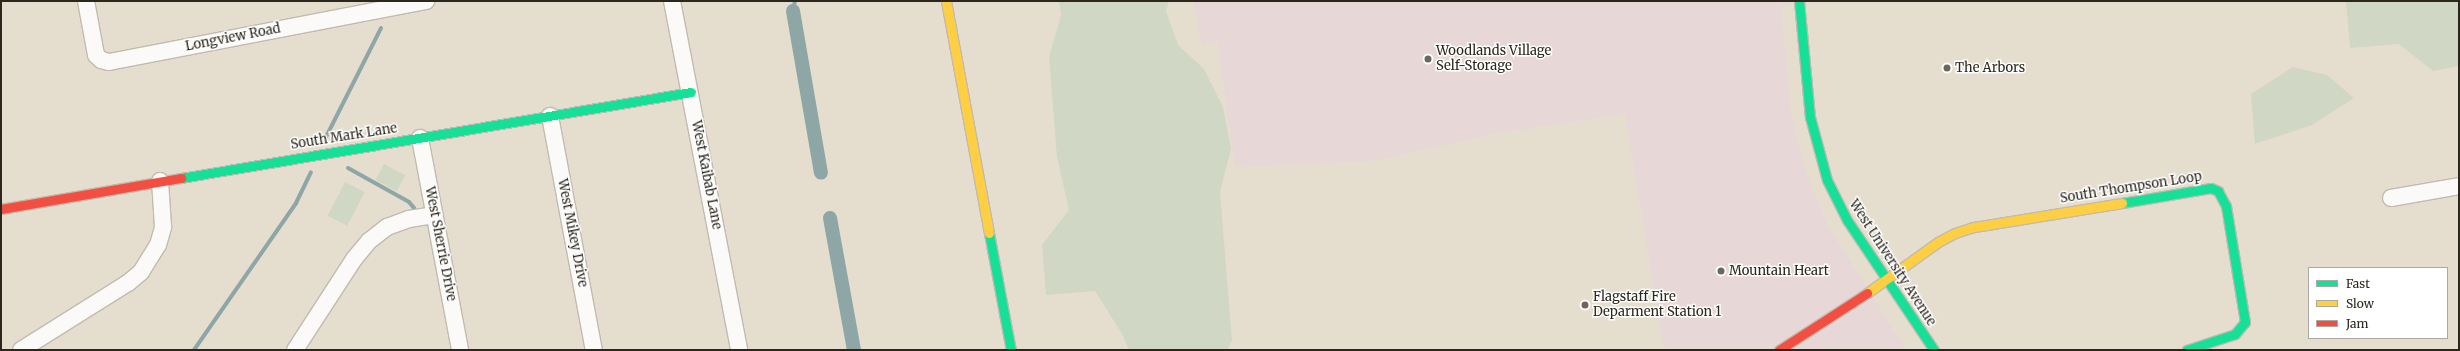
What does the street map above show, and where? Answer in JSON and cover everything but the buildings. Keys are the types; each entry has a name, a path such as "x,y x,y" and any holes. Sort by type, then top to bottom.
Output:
{"street":[{"name":"Longview Road","path":"86,1 96,55 101,60 108,62 356,8 426,1"},
{"name":"West Kaibab Lane","path":"672,1 691,92 739,350"},
{"path":"946,1 1010,350"},
{"name":"West University Avenue","path":"1799,1 1810,116 1820,159 1836,200 1886,280 1934,350"},
{"name":"South Mark Lane","path":"1,209 691,92"},
{"name":"West Mikey Drive","path":"550,116 594,350"},
{"name":"West Sherrie Drive","path":"420,138 460,350"},
{"path":"21,350 128,283 141,272 158,245 163,227 160,181"},
{"path":"2391,198 2459,186"},
{"name":"South Thompson Loop","path":"1779,350 1886,280 1938,242 1974,227 2211,188 2218,191 2226,206 2245,322 2235,334 2187,350"},
{"path":"295,350 354,259 369,241 387,227 409,219 434,215"}],"shaded area":[{"path":"1194,1 1824,1 1781,6 1790,103 1795,133 1811,186 1828,226 1906,350 1667,350 1663,343 1625,114 1498,133 1372,161 1235,167 1218,42 1202,44"}],"green space":[{"path":"1059,1 1169,1 1166,11 1178,45 1204,69 1223,107 1231,149 1220,192 1232,341 1227,350 1129,350 1122,334 1095,291 1046,295 1042,245 1069,210 1057,157 1049,57 1061,15"},
{"path":"2346,1 2459,1 2459,66 2433,71 2399,44 2350,48"},
{"path":"2293,67 2327,75 2354,98 2312,125 2255,144 2251,94"},
{"path":"384,164 405,175 397,191 376,180"},
{"path":"345,182 365,192 347,226 328,216"}],"waterway":[{"path":"793,11 795,1"},
{"path":"793,11 821,173"},
{"path":"326,137 381,28"},
{"path":"348,168 409,202 414,208"},
{"path":"194,350 296,203 311,172"},
{"path":"830,218 854,350"}],"traffic: fast":[{"path":"1799,1 1810,117 1827,180 1847,220 1934,350"},
{"path":"181,178 691,92"},
{"path":"2122,203 2211,188 2218,191 2226,206 2245,322 2235,334 2187,350"},
{"path":"989,233 1011,350"}],"traffic: slow":[{"path":"946,1 989,233"},
{"path":"1867,293 1938,242 1955,233 1974,227 2122,203"}],"traffic: jam":[{"path":"1,209 181,178"},
{"path":"1779,350 1867,293"}],"place":[{"name":"Woodlands Village Self-Storage","path":"1428,59"},
{"name":"The Arbors","path":"1947,68"},
{"name":"Mountain Heart","path":"1721,271"},
{"name":"Flagstaff Fire Deparment Station 1","path":"1585,305"}]}
